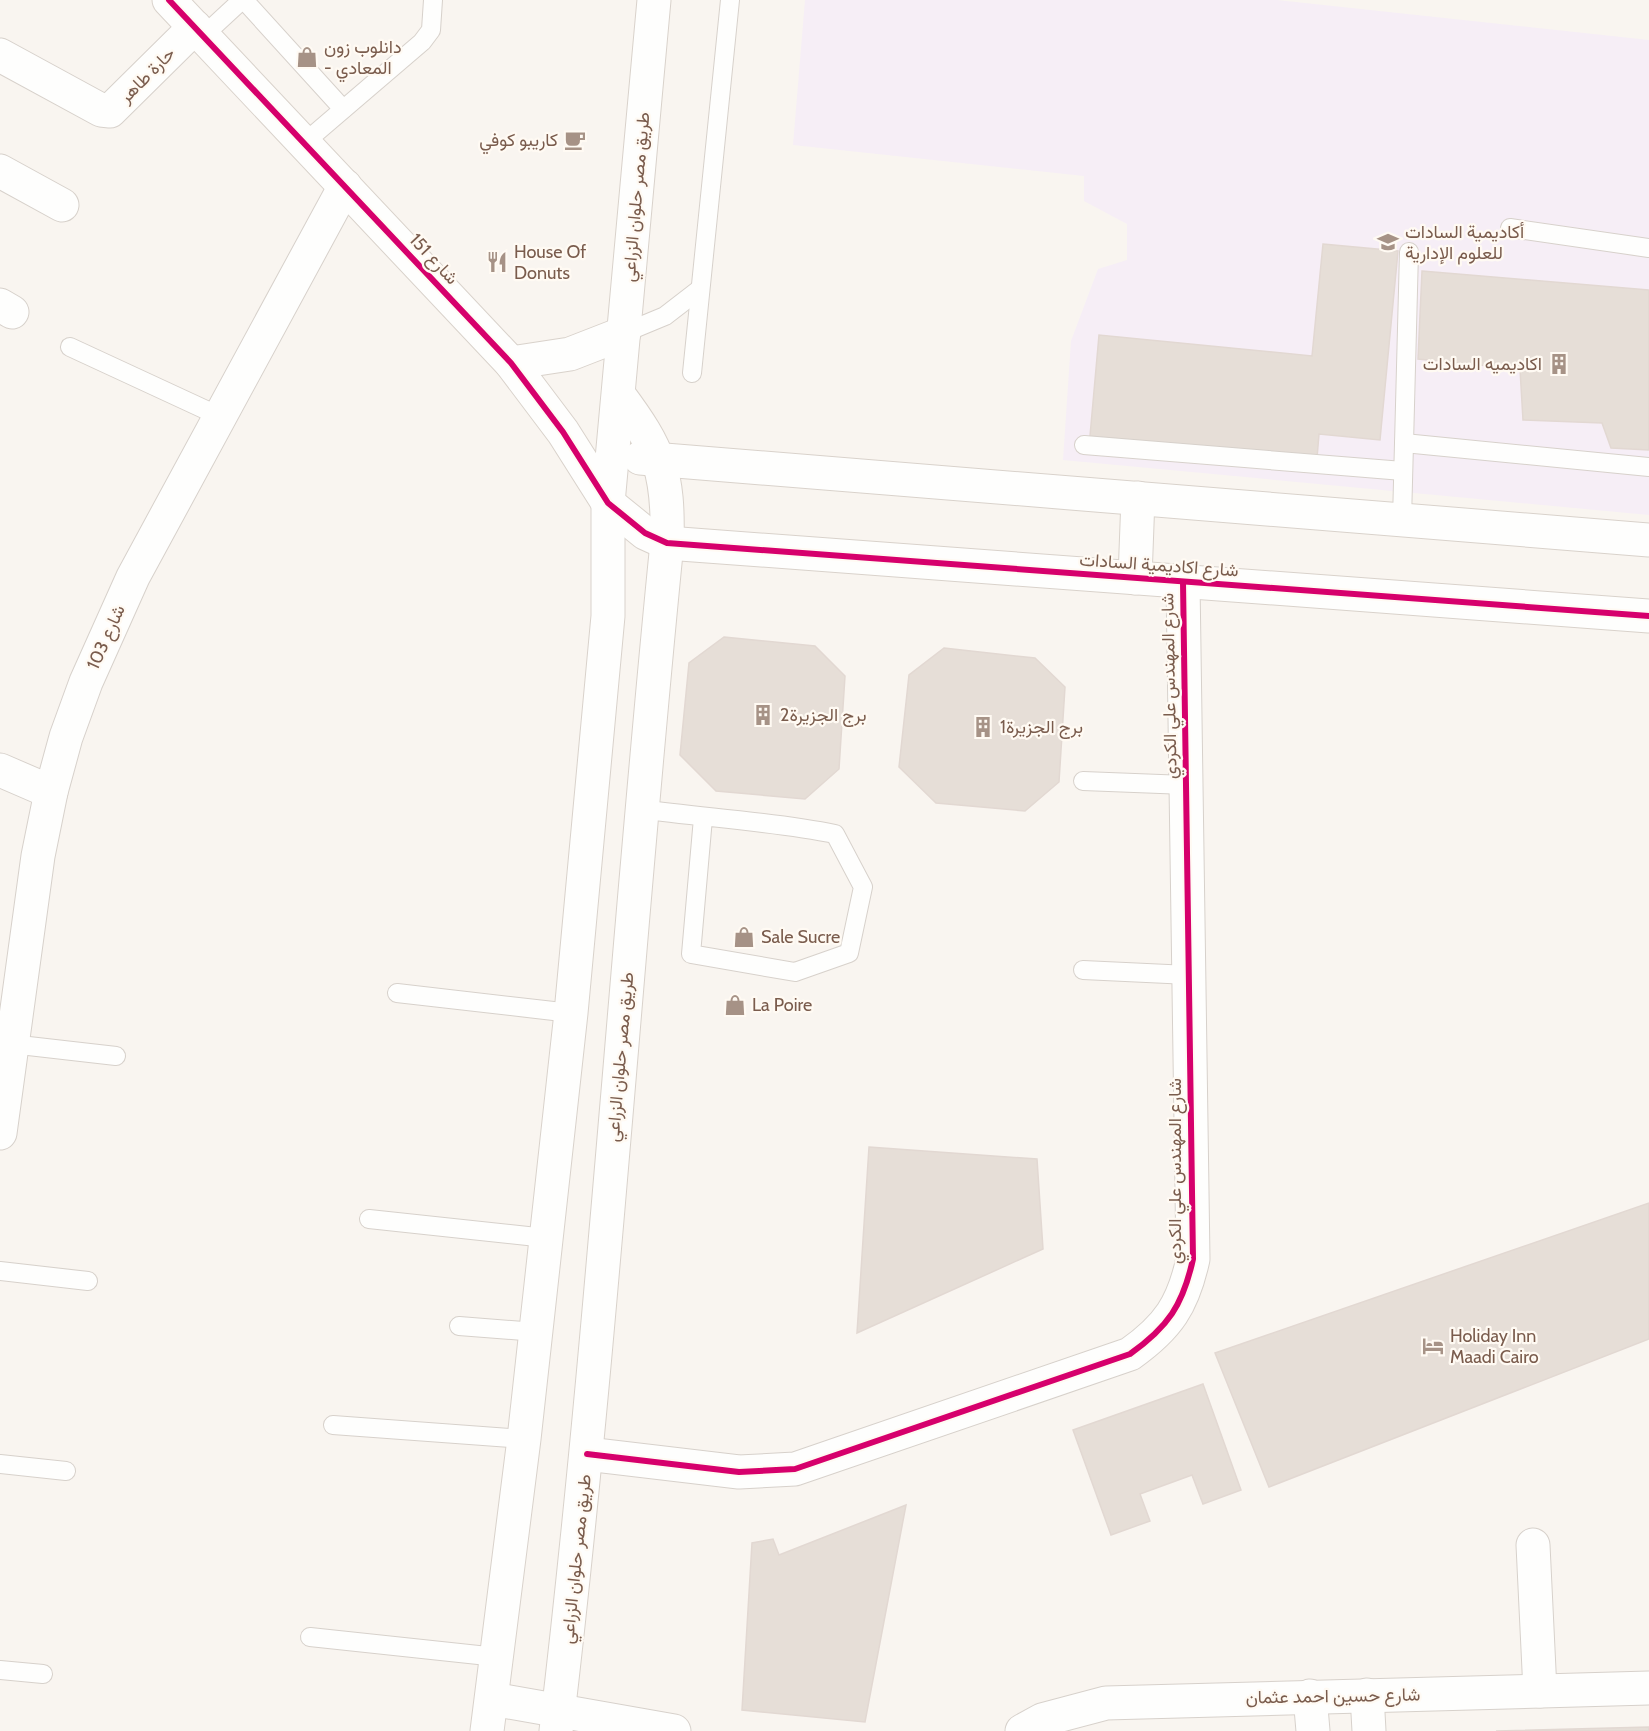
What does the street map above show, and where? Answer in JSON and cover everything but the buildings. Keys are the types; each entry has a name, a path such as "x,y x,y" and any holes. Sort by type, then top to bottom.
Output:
{"street":[{"name":"شارع 151","path":"169,0 512,363 563,432 608,503 635,526 667,543"},
{"name":"طريق مصر حلوان الزراعي","path":"487,1731 524,1439 571,1013 608,616 608,503 654,0"},
{"name":"حارة طاهر","path":"0,55 101,110 110,111 199,32"},
{"path":"0,171 62,205"},
{"name":"شارع 103","path":"0,1133 38,856 51,792 70,726 108,629 219,416 345,186"},
{"path":"512,363 570,354 624,333"},
{"name":"طريق مصر حلوان الزراعي","path":"558,1721 587,1455 640,809 667,543 668,519 661,461 646,431 619,395"},
{"path":"612,456 1649,540"},
{"path":"1135,578 1138,498"},
{"name":"شارع اكاديمية السادات","path":"667,543 1649,616"},
{"name":"شارع المهندس علي الكردي","path":"587,1455 739,1472 795,1470 1130,1354 1154,1337 1173,1315 1182,1297 1193,1260 1183,582"},
{"path":"0,770 51,792"},
{"path":"1533,1545 1540,1691"},
{"name":"شارع حسين احمد عثمان","path":"1022,1731 1053,1717 1106,1702 1649,1688"},
{"path":"1367,1695 1369,1731"},
{"path":"1310,1696 1312,1731"},
{"path":"492,1699 558,1721 674,1731"}],"lane":[{"path":"199,32 244,0 343,109"},
{"path":"304,143 422,42 431,30 433,0"},
{"path":"692,372 729,0"},
{"path":"1510,228 1649,248"},
{"path":"1402,520 1408,252"},
{"path":"624,333 664,316 700,290"},
{"path":"70,347 219,416"},
{"path":"1404,443 1649,467"},
{"path":"1084,445 1403,471"},
{"path":"1083,781 1186,785"},
{"path":"640,809 703,818 784,824 836,834 863,887 849,953 795,972 691,954 703,818"},
{"path":"1083,970 1189,975"},
{"path":"397,993 571,1013"},
{"path":"11,1044 116,1056"},
{"path":"369,1219 546,1238"},
{"path":"0,1271 88,1281"},
{"path":"459,1326 536,1332"},
{"path":"333,1425 524,1439"},
{"path":"0,1464 66,1471"},
{"path":"310,1637 497,1657"},
{"path":"0,1670 43,1674"}],"shaded area":[{"name":"أكاديمية السادات للعلوم الإدارية","path":"805,0 1277,0 1649,40 1649,515 1063,460 1071,341 1098,269 1127,260 1127,224 1084,201 1084,176 793,145"}],"cycle path":[{"path":"169,0 511,363 563,432 608,503 645,533 667,543 1649,616"},
{"path":"587,1454 739,1472 795,1469 1130,1354 1154,1334 1172,1314 1184,1289 1193,1259 1183,582"}],"place":[{"name":"دانلوب زون - المعادي","path":"307,57"},
{"name":"كاريبو كوفي","path":"575,140"},
{"name":"أكاديمية السادات للعلوم الإدارية","path":"1388,242"},
{"name":"House Of Donuts","path":"497,262"},
{"name":"اكاديميه السادات","path":"1559,364"},
{"name":"برج الجزيرة2","path":"763,715"},
{"name":"برج الجزيرة1","path":"983,727"},
{"name":"Sale Sucre","path":"744,937"},
{"name":"La Poire","path":"735,1005"},
{"name":"Holiday Inn Maadi Cairo","path":"1433,1346"}]}
